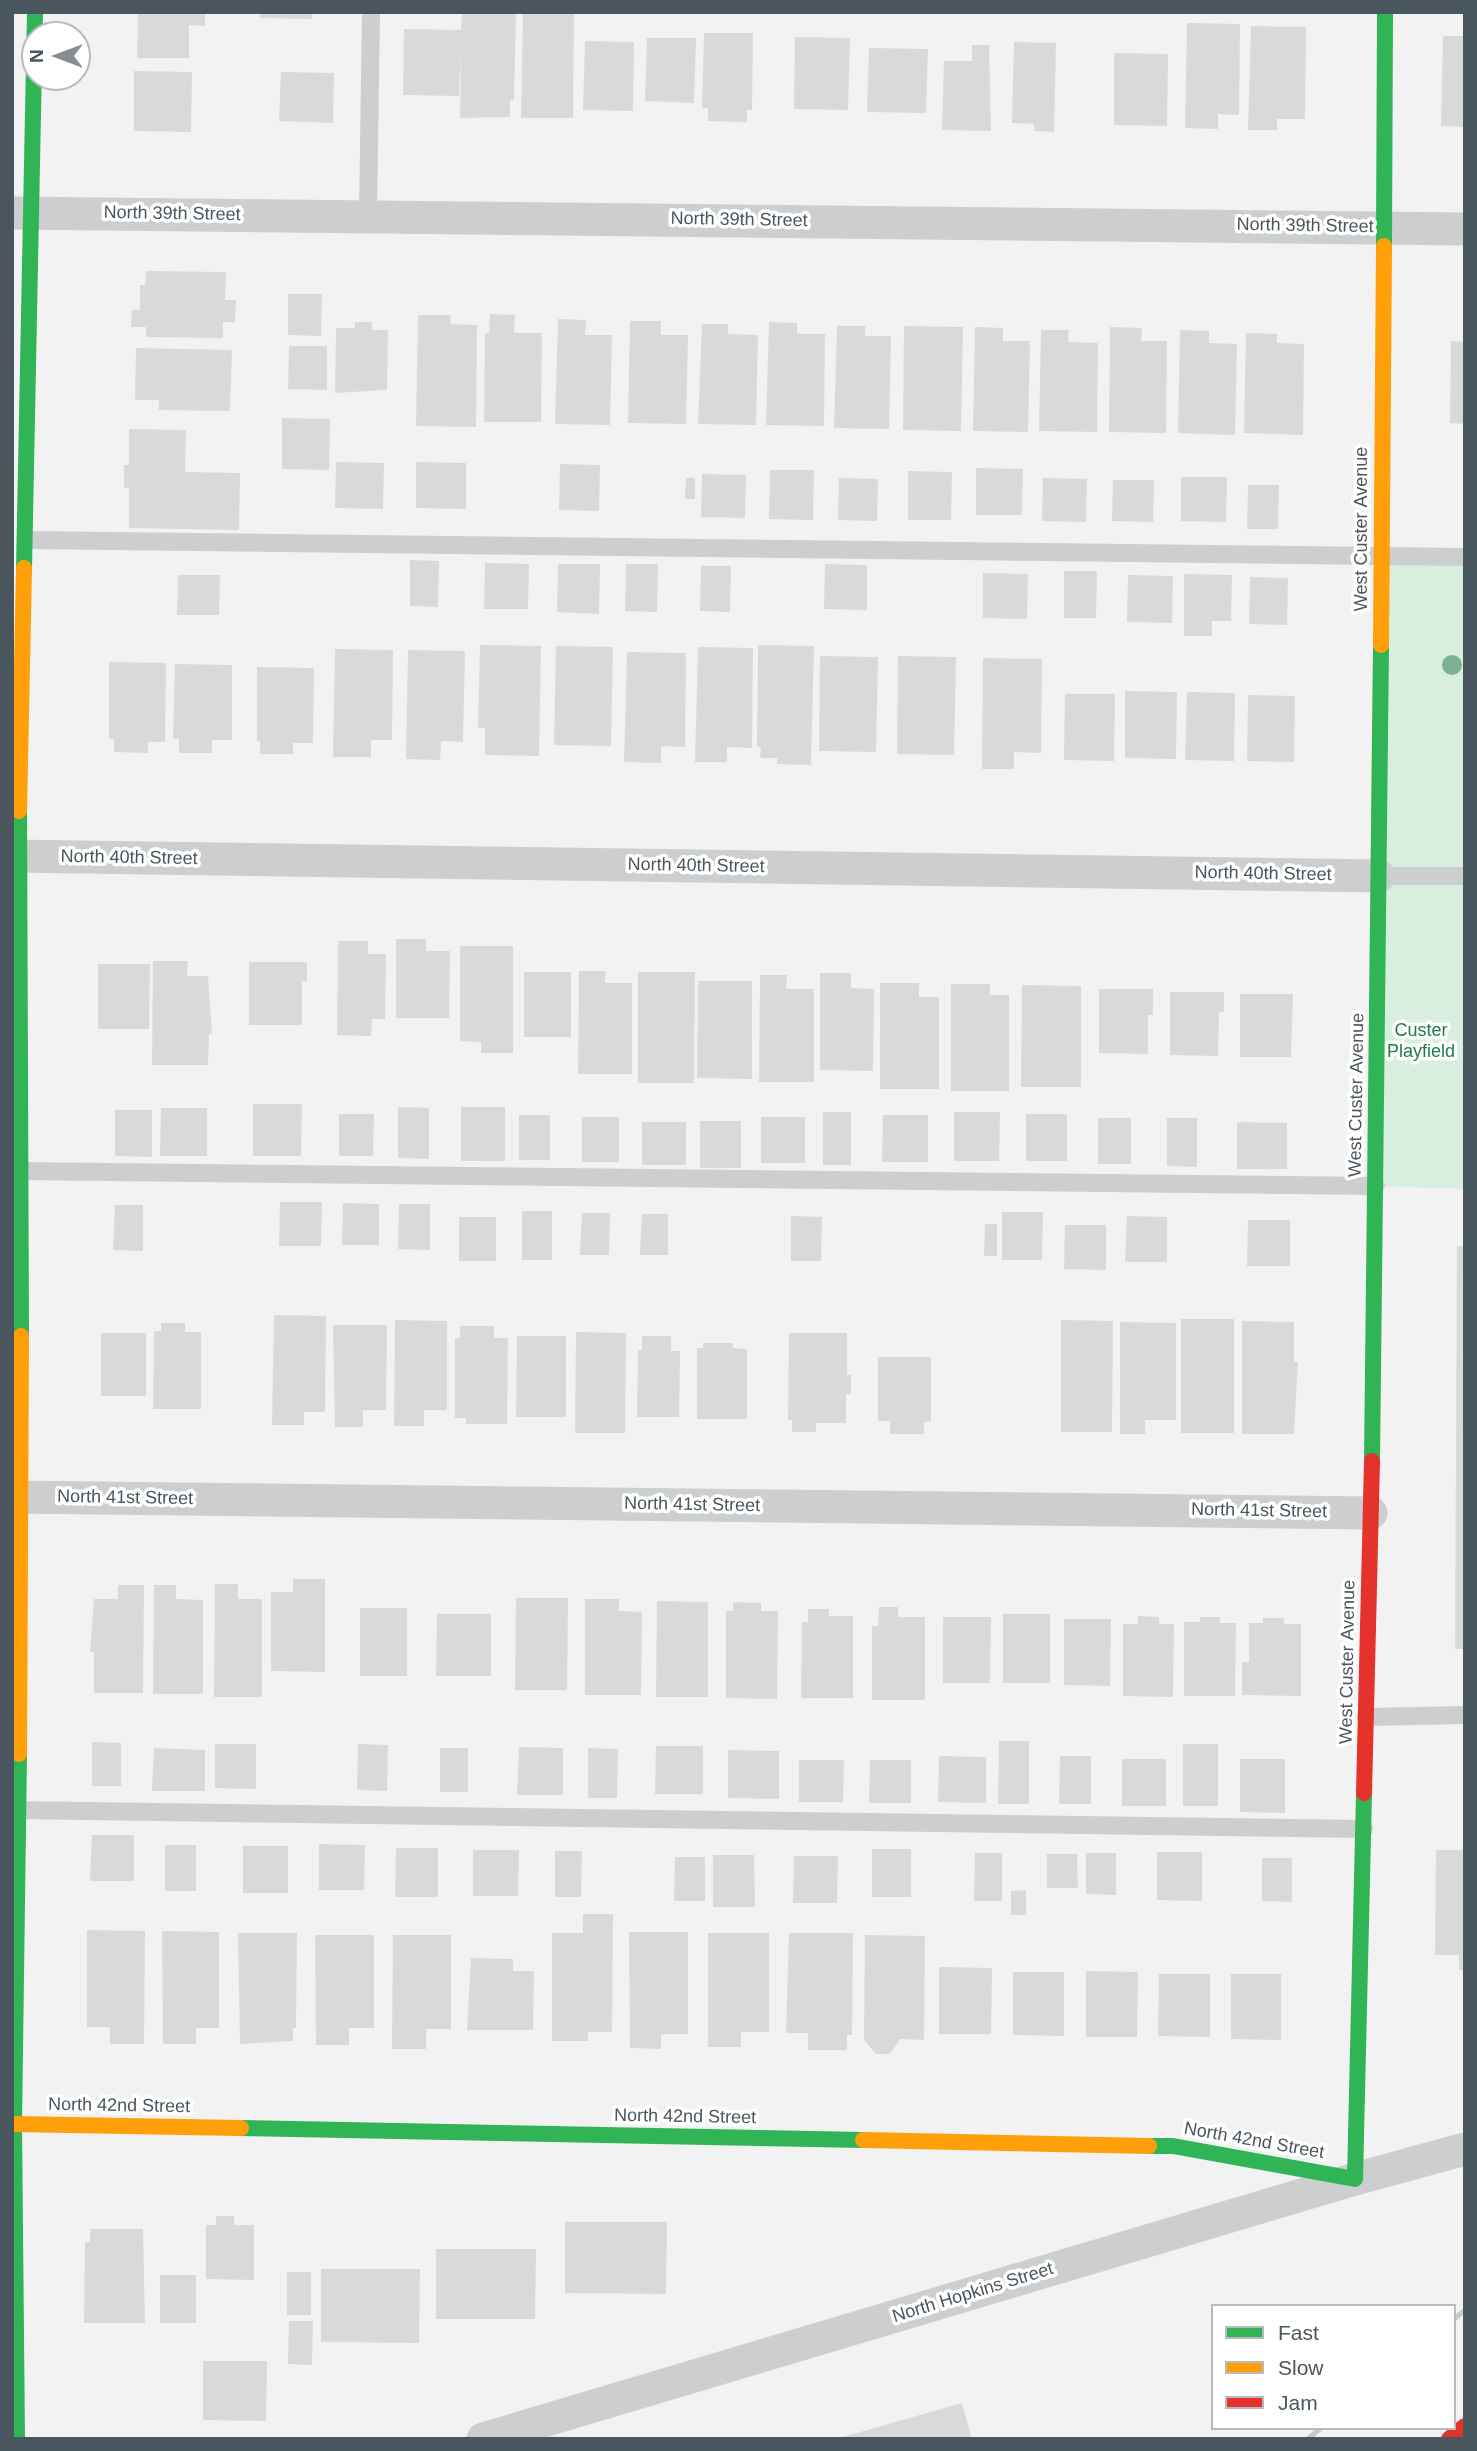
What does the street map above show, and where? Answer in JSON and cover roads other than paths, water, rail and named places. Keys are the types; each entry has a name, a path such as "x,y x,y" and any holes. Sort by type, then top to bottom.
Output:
{"street":[{"path":"17,2439 13,2124 17,1497 15,856 26,540 22,213 35,12"},
{"name":"West Custer Avenue","path":"1355,2179 1376,1186 1385,12"},
{"name":"North 39th Street","path":"22,213 1465,229"},
{"name":"North 40th Street","path":"15,856 1379,876"},
{"name":"North 41st Street","path":"17,1497 1371,1513"},
{"name":"North 42nd Street","path":"13,2124 1173,2146 1355,2179"},
{"name":"North Hopkins Street","path":"482,2439 547,2430 1355,2179 1465,2149"},
{"path":"1449,2439 1465,2426"}],"lane":[{"path":"368,216 371,12"},
{"path":"26,540 1465,557"},
{"path":"1379,876 1465,876"},
{"path":"17,1171 1376,1186"},
{"path":"1366,1717 1465,1715"},
{"path":"16,1810 1364,1829"}],"railway":[{"path":"1456,2317 1465,2310"},
{"path":"1308,2439 1319,2430"}],"park label":[{"name":"Custer Playfield","path":"1421,1041"}]}
